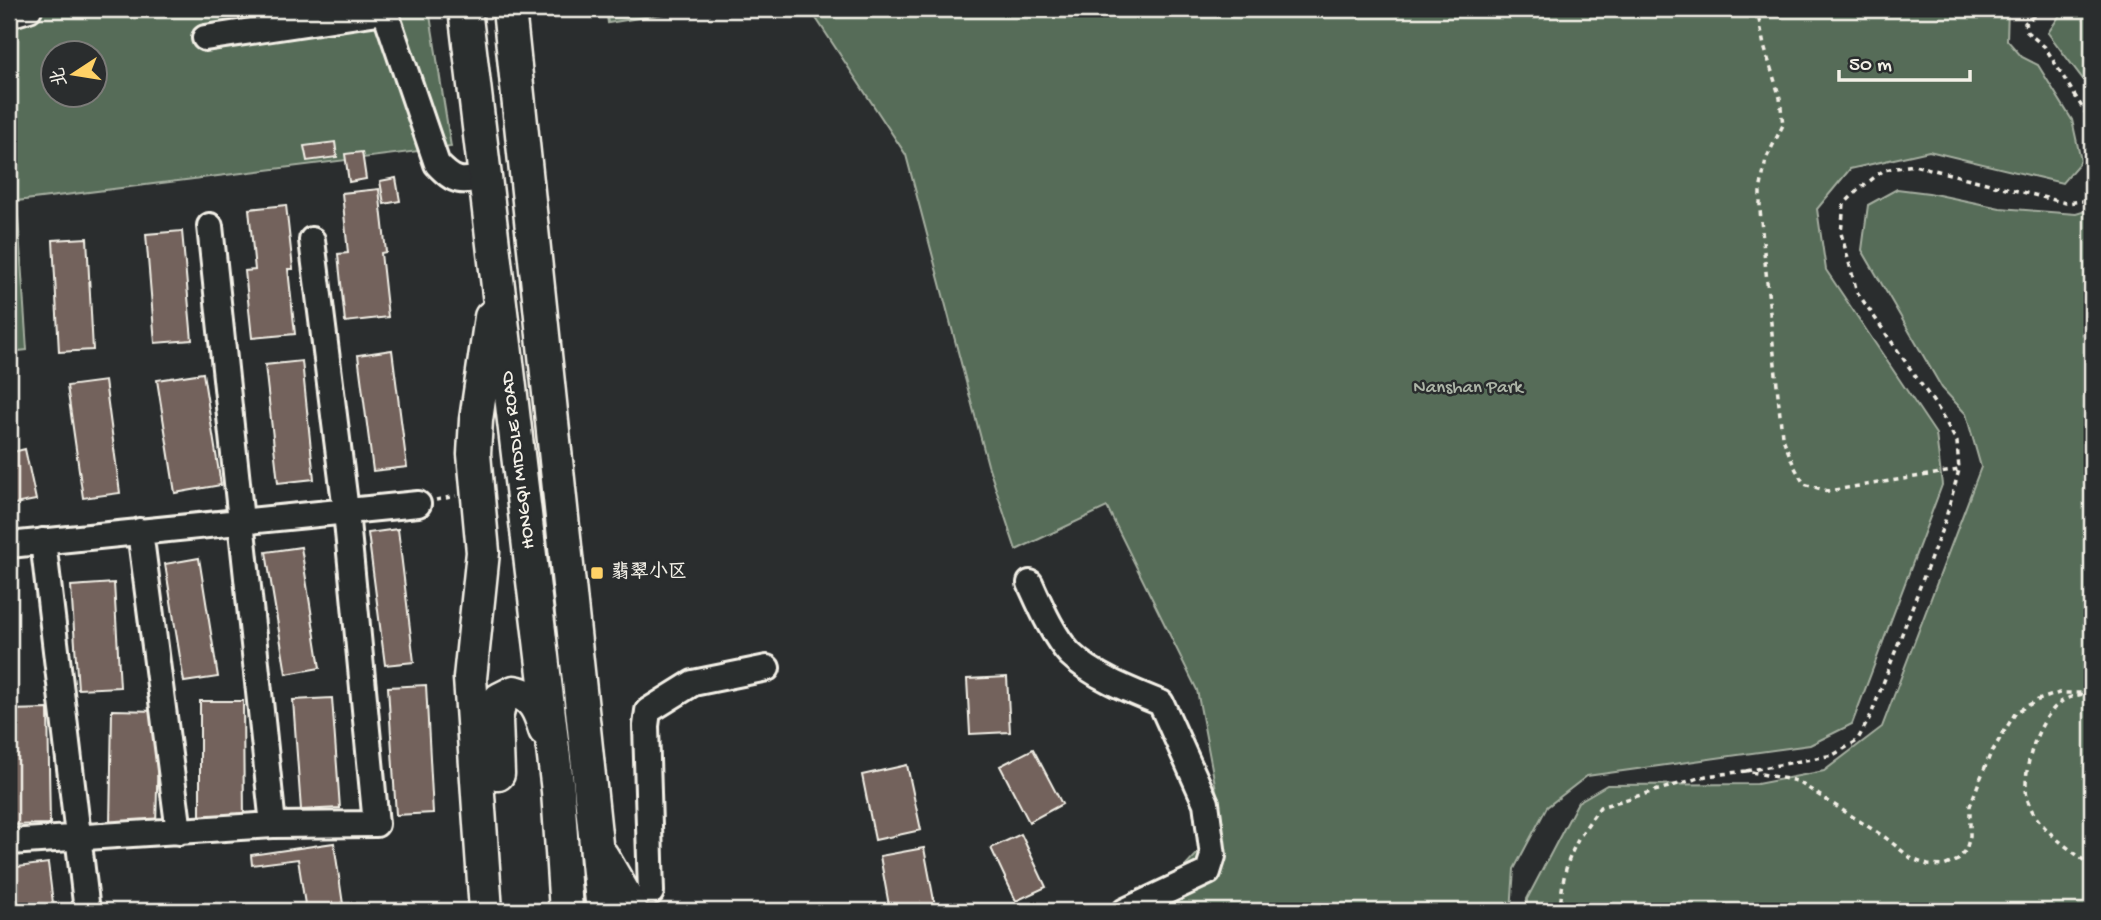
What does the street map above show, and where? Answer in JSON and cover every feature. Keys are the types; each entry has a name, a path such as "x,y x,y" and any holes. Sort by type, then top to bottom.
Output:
{"main road":[{"name":"HONGQI MIDDLE ROAD","path":"465,9 558,791 566,911"},
{"name":"HONGQI MIDDLE ROAD","path":"509,9 597,849 632,903"},
{"path":"486,911 470,678 483,552 474,454 476,420 497,278"},
{"path":"506,911 496,720 498,702 503,696 514,692 525,696 540,713 558,791"}],"street":[{"path":"9,15 29,9"},
{"path":"205,38 385,11 437,164 450,178 468,181 486,176"},
{"path":"210,226 273,825"},
{"path":"9,842 273,825 376,824 346,511 312,240"},
{"path":"9,545 418,504"},
{"path":"140,531 179,832"},
{"path":"43,541 87,911"},
{"path":"1030,583 1045,616 1070,653 1120,687 1161,703 1206,803 1213,856 1208,872 1125,911"},
{"path":"632,903 648,711 693,683 767,668"}],"path":[{"path":"1757,9 1764,46 1780,98 1783,125 1766,159 1760,192 1760,210 1782,436 1794,466 1804,484 1828,491 1959,470"},
{"path":"2042,9 2025,23 2027,32 2045,47 2092,127"},
{"path":"1560,911 1561,887 1568,856 1600,807 1706,776 1833,755 1857,741 1871,715 1945,521 1959,470 1957,442 1939,410 1857,292 1841,233 1844,204 1884,170 1914,164 2066,203 2082,201 2092,195"},
{"path":"2092,303 2082,324 2086,343 2092,350"},
{"path":"1746,771 1797,781 1886,838 1912,859 1928,865 1944,866 1958,860 1966,849 1970,836 1970,806 1990,755 2017,712 2038,700 2059,693 2090,693"},
{"path":"2090,693 2061,702 2041,726 2025,776 2028,802 2040,822 2092,867"}],"green space":[{"path":"9,9 429,9 451,147 17,201 27,350 9,352"},
{"path":"606,9 693,9 608,23"},
{"name":"Nanshan Park","path":"810,9 2008,9 2007,40 2022,57 2038,65 2072,120 2081,161 2062,183 1929,151 1850,169 1817,209 1826,270 1936,434 1942,485 1852,724 1810,745 1587,776 1547,807 1514,869 1511,911 1144,911 1223,826 1197,690 1107,507 1016,550 988,465 906,155"},
{"path":"2064,9 2092,9 2092,91 2048,33"},
{"path":"1897,189 2000,208 2076,214 2092,209 2092,911 1527,911 1527,899 1578,802 1607,785 1757,784 1824,771 1882,727 1981,467 1966,414 1942,388 1862,250 1868,205"}],"building":[{"path":"335,142 337,157 307,161 304,146"},
{"path":"362,152 366,179 349,182 345,154"},
{"path":"396,178 400,201 384,204 380,181"},
{"path":"379,189 386,252 381,253 388,317 345,322 338,254 348,253 342,193"},
{"path":"286,205 293,269 288,269 295,334 252,338 245,271 255,270 249,209"},
{"path":"182,231 192,340 155,343 146,234"},
{"path":"87,238 93,350 59,352 53,240"},
{"path":"392,350 407,467 373,471 358,355"},
{"path":"302,361 314,479 278,483 265,365"},
{"path":"203,373 221,485 175,493 157,380"},
{"path":"105,381 120,493 83,498 67,386"},
{"path":"25,449 36,500 9,505 9,453"},
{"path":"398,529 414,662 385,665 368,533"},
{"path":"301,547 320,668 286,674 266,552"},
{"path":"199,558 218,677 184,682 165,564"},
{"path":"114,583 120,687 78,689 71,586"},
{"path":"1007,677 1010,732 970,734 967,679"},
{"path":"426,685 433,813 396,815 388,687"},
{"path":"332,698 340,808 301,810 293,700"},
{"path":"200,701 243,701 244,821 200,821"},
{"path":"48,709 50,824 9,825 9,710"},
{"path":"112,710 159,711 156,827 110,826"},
{"path":"1033,749 1062,804 1029,822 1000,766"},
{"path":"907,765 921,830 875,840 862,775"},
{"path":"1021,834 1046,887 1016,901 991,848"},
{"path":"334,843 344,911 306,911 298,859 252,865 251,855"},
{"path":"924,848 936,911 890,911 880,856"},
{"path":"48,863 54,911 14,911 9,868"},
{"path":"183,905 184,911 148,911 148,910"}],"place":[{"name":"翡翠小区","path":"597,573"}]}
